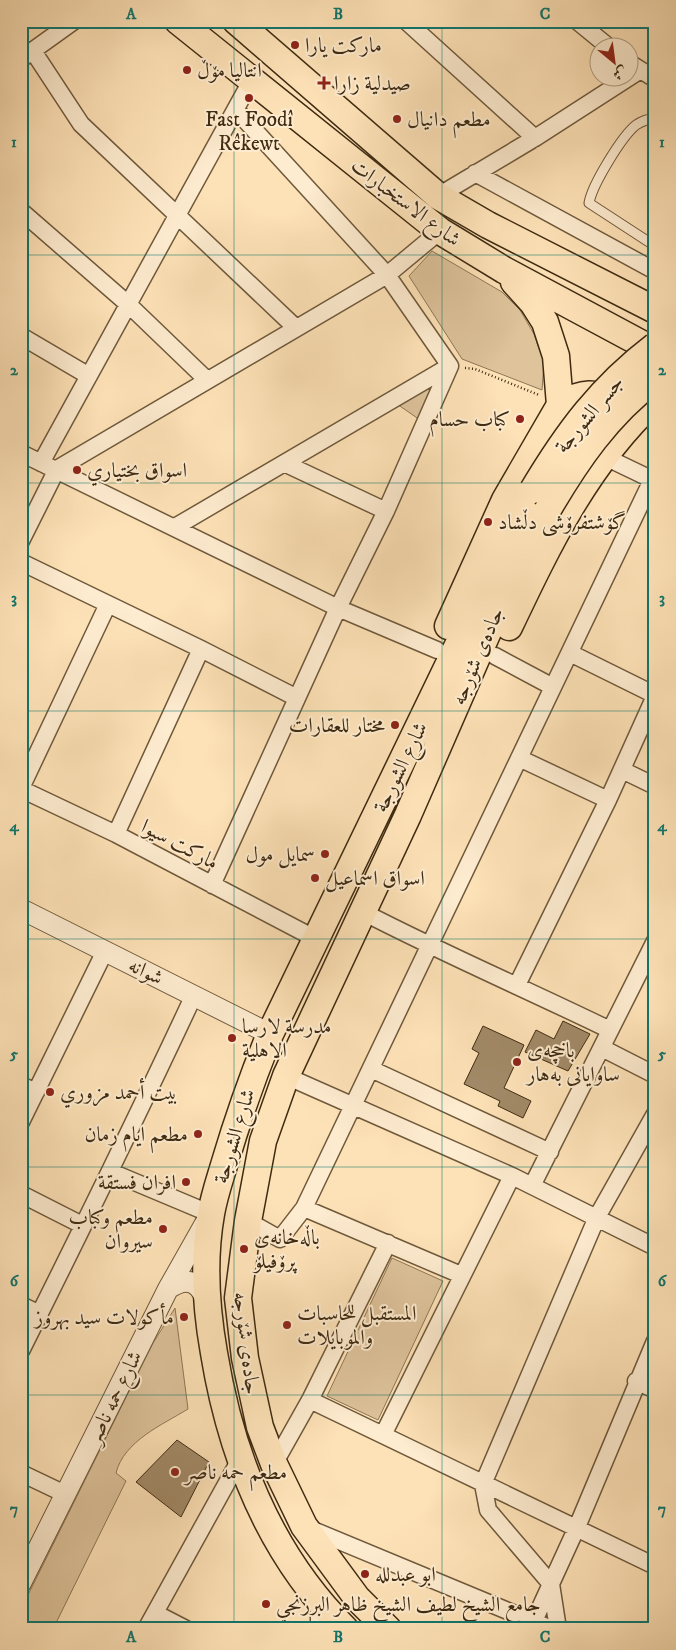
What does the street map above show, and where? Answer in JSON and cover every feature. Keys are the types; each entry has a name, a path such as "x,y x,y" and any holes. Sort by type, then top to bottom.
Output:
{"main road":[{"name":"شارع الاستخبارات","path":"178,21 440,232 504,270 655,351"},
{"name":"شارع الاستخبارات","path":"248,25 438,196 488,225 655,310"},
{"path":"390,788 437,650 550,400 556,356 545,322 533,303 504,270"},
{"path":"579,271 655,295"},
{"name":"جسر الشورجة","path":"540,500 562,442 589,406 622,373 655,346"},
{"name":"جسر الشورجة","path":"540,500 615,415 655,379"},
{"path":"408,816 495,656 551,539 603,456 616,427 614,413 607,401 595,395 580,394 550,400"},
{"path":"603,456 655,400"},
{"name":"شارع الشورجة","path":"345,1629 318,1603 284,1552 258,1503 239,1461 221,1401 208,1305 207,1255 211,1214 242,1103 270,1034 390,788 540,500"},
{"name":"جادەی شۆرجە","path":"388,1629 357,1598 304,1526 274,1464 260,1427 245,1358 238,1298 248,1221 263,1140 286,1076 408,816 511,580 540,500"},
{"path":"314,946 338,965"}],"street":[{"path":"74,21 27,55 81,124 296,328"},
{"path":"406,21 535,138"},
{"path":"577,21 598,38"},
{"path":"638,68 655,79"},
{"path":"41,463 252,82"},
{"path":"438,196 535,138 604,88"},
{"path":"236,110 387,275 455,367"},
{"path":"475,173 655,271"},
{"path":"21,211 129,305 207,380"},
{"path":"21,540 57,469 387,275 440,232"},
{"path":"21,336 89,376"},
{"path":"175,527 455,367"},
{"path":"212,884 338,608 455,367"},
{"path":"21,453 338,608 437,650"},
{"path":"248,1221 280,1239 304,1208 653,481 603,456"},
{"path":"286,464 386,511"},
{"path":"21,562 201,649 296,698"},
{"path":"21,789 108,604"},
{"path":"116,834 201,649"},
{"path":"517,984 608,800 655,696 570,653"},
{"path":"495,656 553,687"},
{"path":"519,758 608,800"},
{"path":"622,770 655,786"},
{"name":"مارکت سیوا","path":"21,789 116,834 212,884 314,946"},
{"name":"شوانە","path":"21,909 270,1034"},
{"path":"363,912 430,946 517,984 610,1030"},
{"path":"532,1186 655,940"},
{"path":"21,1122 105,951"},
{"path":"21,1351 82,1225 111,1172 194,995"},
{"path":"602,1048 655,1074"},
{"path":"371,1069 550,1152"},
{"path":"286,1076 512,1176 655,1247"},
{"path":"21,1085 36,1092"},
{"path":"558,1629 551,1584 488,1510 483,1484 597,1218 655,1114"},
{"path":"111,1172 211,1214"},
{"path":"383,1435 461,1275 512,1176"},
{"path":"21,1194 82,1225"},
{"path":"304,1208 388,1242 461,1275"},
{"name":"شارع حمه ناصر","path":"21,1583 168,1289 211,1214"},
{"path":"274,1464 310,1400 388,1242"},
{"path":"168,1289 182,1282 193,1283 203,1292 208,1305"},
{"path":"21,1305 40,1314"},
{"path":"534,1621 655,1340"},
{"path":"636,1381 655,1390"},
{"path":"310,1400 655,1566"},
{"path":"146,1629 239,1461"},
{"path":"21,1473 65,1494"},
{"path":"304,1526 550,1629"},
{"path":"318,1603 319,1629"},
{"path":"155,1613 186,1629"}],"lane":[{"path":"655,118 644,120 626,136 594,186 589,202 655,246"}],"path":[{"path":"455,367 475,369 550,400"}],"shaded area":[{"path":"432,251 502,292 520,310 534,334 544,363 542,390 462,359 409,276"},
{"path":"438,382 420,420 397,404"},
{"path":"392,1258 443,1281 378,1420 327,1396"},
{"path":"175,1308 188,1409 145,1435 135,1443 120,1462 116,1473 126,1481 53,1629 21,1629 21,1609 153,1343"}],"building":[{"path":"563,1021 590,1034 568,1071 525,1052 536,1030 554,1039"},
{"path":"483,1026 524,1045 504,1088 531,1101 523,1118 498,1106 500,1101 464,1084 479,1053 472,1049"},
{"name":"مطعم حمه ناصر","path":"177,1440 209,1462 181,1517 136,1482"}],"place":[{"name":"ماركت يارا","path":"295,45"},
{"name":"انتالیا مۆڵ","path":"187,70"},
{"name":"صيدلية زارا","path":"324,83"},
{"name":"Fast Foodî Rêkewt","path":"249,98"},
{"name":"مطعم دانيال","path":"397,119"},
{"name":"كباب حسام","path":"520,419"},
{"name":"اسواق بختياري","path":"77,470"},
{"name":"گۆشتفرۆشی دڵشاد","path":"488,522"},
{"name":"مختار للعقارات","path":"395,725"},
{"name":"سمايل مول","path":"325,854"},
{"name":"اسواق اسماعيل","path":"315,878"},
{"name":"مدرسة لارسا الاهلية","path":"232,1038"},
{"name":"باخچەی ساوایانی بەهار","path":"517,1062"},
{"name":"بيت أحمد مزوري","path":"50,1092"},
{"name":"مطعم ايام زمان","path":"198,1134"},
{"name":"افران فستقة","path":"186,1182"},
{"name":"مطعم وكباب سيروان","path":"163,1229"},
{"name":"باڵەخانەی پرۆفیلۆ","path":"244,1249"},
{"name":"مأكولات سيد بهروز","path":"184,1317"},
{"name":"المستقبل للحاسبات والموبايلات","path":"287,1325"},
{"name":"مطعم حمه ناصر","path":"175,1472"},
{"name":"ابو عبدلله","path":"365,1574"},
{"name":"جامع الشيخ لطيف الشيخ ظاهر البرزنجي","path":"266,1604"}]}
